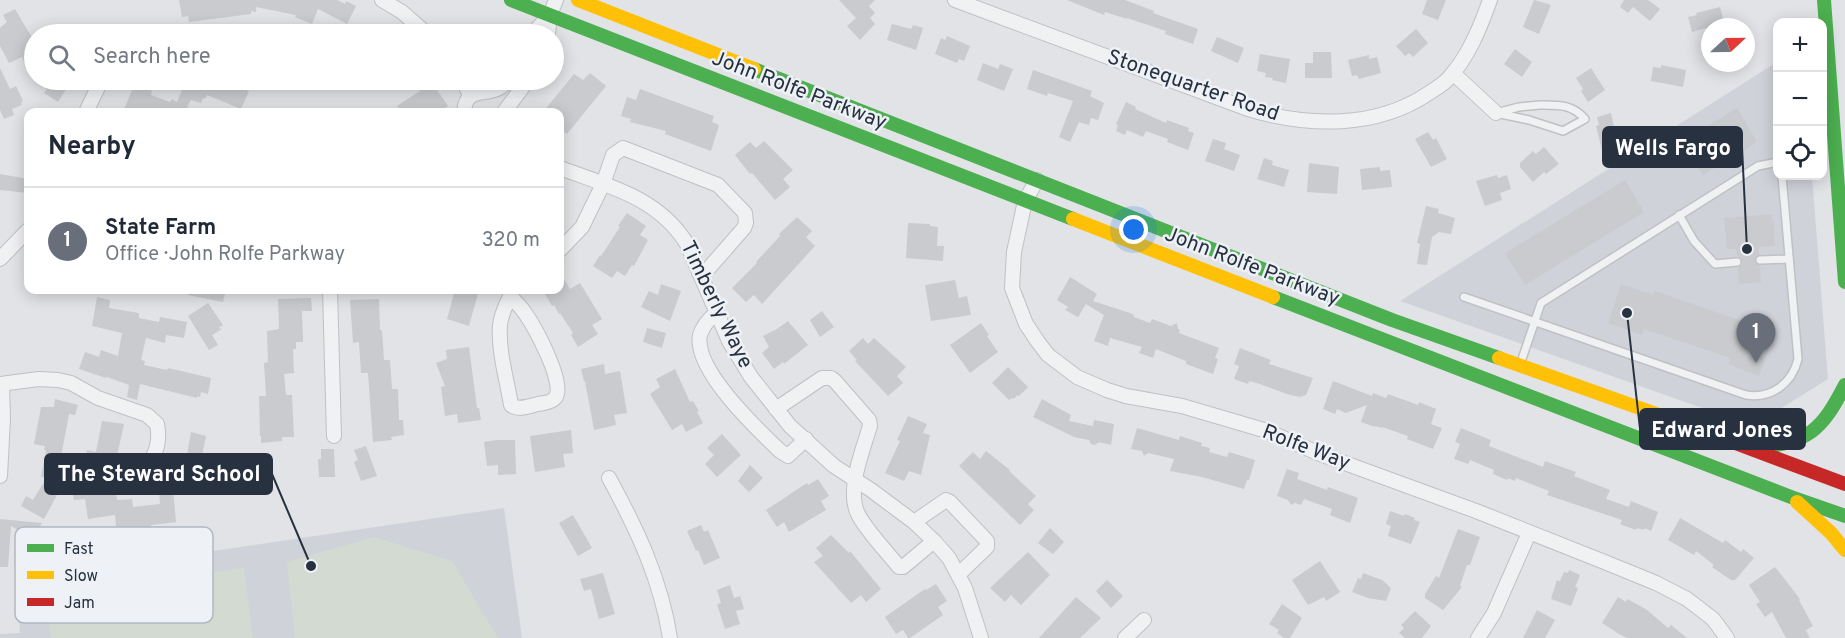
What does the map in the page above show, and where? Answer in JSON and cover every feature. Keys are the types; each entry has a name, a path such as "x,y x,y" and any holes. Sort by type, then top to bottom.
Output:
{"main road":[{"name":"John Rolfe Parkway","path":"511,0 1845,516"},
{"name":"John Rolfe Parkway","path":"578,0 1392,320 1752,448 1845,484"},
{"path":"1824,0 1826,72"},
{"path":"1827,77 1845,76"},
{"path":"1827,88 1845,282"},
{"path":"1752,448 1780,446 1809,435 1830,415 1845,385"},
{"path":"1791,497 1831,533 1845,550"}],"street":[{"path":"381,0 402,12 416,24"},
{"path":"549,24 556,0"},
{"name":"Stonequarter Road","path":"955,0 1238,106 1270,116 1325,122 1360,120 1387,114 1416,102 1441,84 1453,73 1468,51 1490,0"},
{"path":"541,24 550,15"},
{"path":"1453,73 1496,113"},
{"path":"88,108 97,90"},
{"path":"468,90 471,96"},
{"path":"465,108 471,96 487,90"},
{"path":"507,108 520,90"},
{"path":"564,246 582,226 603,184 613,155 623,148 708,180 725,191 745,213 746,223 709,268 699,272"},
{"name":"Timberly Waye","path":"564,169 633,195 653,206 681,233 729,340 751,377 790,426 834,466 914,522 934,540 949,558 965,588 981,638"},
{"name":"Rolfe Way","path":"1037,180 1026,201 1014,252 1012,288 1018,308 1038,342 1048,355 1077,377 1126,396 1182,406 1267,431 1320,454 1476,511 1602,561 1687,599 1713,619 1727,638"},
{"path":"0,259 24,234"},
{"path":"330,294 334,436"},
{"path":"511,294 500,324 501,342 511,405 520,409 552,401 558,391 545,349 513,294"},
{"path":"716,313 705,323 700,337 702,352 719,386 733,404 780,451 788,456 806,439"},
{"path":"776,409 822,378 831,378 835,381 869,420 870,426 853,494 858,515 898,567 903,567 934,540"},
{"path":"0,476 3,419 1,384 39,379 71,383 98,398 147,415 157,424 159,441 150,463 136,480"},
{"path":"609,478 639,534 653,571 670,638"},
{"path":"914,522 946,500 987,541 987,547 958,574"},
{"path":"1478,638 1494,613 1529,533"},
{"path":"1125,638 1144,620"}],"lane":[{"path":"1566,105 1579,112 1584,119 1563,131 1529,120 1496,113 1519,107 1566,105"},
{"path":"1520,365 1541,303 1758,166 1773,163"},
{"path":"1464,297 1746,395 1765,394 1779,389 1795,371 1798,359 1782,180"},
{"path":"1679,215 1694,241 1715,264 1737,262"},
{"path":"1760,260 1789,259"}],"shaded area":[{"path":"1773,65 1773,180 1812,180 1828,379 1753,426 1400,301"},
{"path":"504,508 522,638 0,638 0,634 20,633 19,623 213,623 213,551"},
{"path":"374,537 452,561 498,638 295,638 287,562"},
{"path":"244,568 253,638 51,638 49,623 213,623 213,572"}],"building":[{"path":"179,0 337,0 356,6 347,24 318,9 312,24 295,17 296,15 256,7 256,12 251,11 251,14 189,22 188,16 182,17"},
{"path":"839,0 875,0 869,6 875,13 870,18 875,24 860,40 847,26 856,18"},
{"path":"1067,0 1125,0 1198,29 1193,44 1165,34 1166,31 1105,12 1104,15"},
{"path":"1427,0 1446,0 1438,20 1422,14"},
{"path":"1534,0 1551,5 1539,34 1523,27"},
{"path":"1624,0 1648,0 1660,9 1650,21 1633,7 1628,13 1620,7"},
{"path":"1720,7 1723,18 1701,18 1701,30 1692,32 1688,17 1697,15 1696,13"},
{"path":"15,9 24,24 24,62 22,57 9,63 0,46 0,28 7,22 3,15"},
{"path":"892,24 911,29 913,25 923,28 916,50 887,40"},
{"path":"1416,29 1428,43 1413,57 1409,53 1405,56 1396,46"},
{"path":"947,36 970,46 964,61 959,59 957,63 935,54 941,38 945,40"},
{"path":"1217,37 1244,48 1238,63 1211,51"},
{"path":"1515,49 1532,62 1522,77 1504,64"},
{"path":"1313,52 1331,52 1332,78 1305,78 1305,63 1313,63"},
{"path":"1260,54 1290,59 1286,83 1272,80 1273,78 1265,77 1266,73 1257,71"},
{"path":"1369,55 1369,59 1377,57 1381,73 1359,79 1357,75 1352,76 1348,60"},
{"path":"983,63 998,69 1000,64 1013,69 1004,91 977,80"},
{"path":"1661,65 1686,70 1683,87 1651,81 1653,67 1661,68"},
{"path":"0,68 10,89 16,86 23,101 22,105 12,109 14,115 4,119 0,110"},
{"path":"1591,68 1605,90 1588,102 1576,78"},
{"path":"1033,70 1092,91 1090,96 1104,103 1098,120 1091,118 1089,125 1079,122 1070,142 1059,137 1073,101 1027,89"},
{"path":"590,73 606,86 567,134 564,133 564,108 546,108 561,90 564,90 564,86 574,74 583,80"},
{"path":"640,89 714,116 712,122 719,125 711,151 665,134 666,131 630,122 631,119 621,116 627,97 636,100"},
{"path":"46,90 66,90 58,102 44,93"},
{"path":"132,90 150,90 152,91 151,95 170,102 172,99 177,102 182,90 249,91 241,108 207,95 201,103 191,100 187,107 189,108 125,108"},
{"path":"437,90 448,106 445,108 398,108 397,106 420,91"},
{"path":"1126,102 1136,107 1135,109 1166,123 1167,120 1189,128 1188,131 1194,133 1188,150 1146,131 1143,137 1127,130 1125,135 1116,131 1118,125 1116,124"},
{"path":"1737,108 1757,142 1703,175 1683,141"},
{"path":"1611,113 1618,146 1602,150 1596,126 1599,125 1597,117"},
{"path":"1428,132 1433,140 1436,138 1447,159 1431,167 1415,139"},
{"path":"1213,139 1226,143 1224,149 1240,155 1234,171 1205,161"},
{"path":"764,141 793,170 783,179 790,187 775,200 735,155 750,142 756,148"},
{"path":"1544,147 1559,164 1546,174 1544,172 1533,182 1520,167 1520,163 1533,151 1536,154"},
{"path":"1264,158 1273,161 1272,165 1289,170 1284,187 1257,179"},
{"path":"1309,163 1339,167 1337,194 1307,192"},
{"path":"1380,167 1380,171 1390,170 1392,187 1362,190 1360,169"},
{"path":"0,174 24,178 24,193 0,190"},
{"path":"1497,175 1498,178 1507,175 1511,189 1500,193 1502,200 1485,206 1476,181"},
{"path":"1625,180 1644,212 1525,285 1505,253"},
{"path":"1426,206 1439,209 1438,213 1455,218 1451,234 1439,232 1432,237 1427,265 1417,264 1420,244 1417,243"},
{"path":"627,213 646,226 640,235 648,240 634,266 632,265 625,276 617,271 612,278 593,266"},
{"path":"1772,214 1775,246 1759,247 1759,255 1754,260 1760,266 1761,282 1739,284 1738,268 1742,265 1742,261 1737,256 1736,249 1727,249 1724,218"},
{"path":"797,217 812,231 806,237 815,246 762,304 754,295 746,302 732,288"},
{"path":"908,223 930,224 930,226 938,227 937,246 944,246 943,261 906,258"},
{"path":"1070,277 1097,294 1093,301 1133,314 1134,317 1150,323 1152,319 1171,326 1177,323 1179,333 1219,348 1213,374 1156,349 1153,358 1139,353 1142,347 1110,338 1108,346 1094,341 1104,315 1086,304 1078,317 1065,310 1068,307 1057,300"},
{"path":"564,279 570,289 580,283 602,319 592,325 598,334 578,347 571,335 573,333 554,305 552,306 545,294 564,294"},
{"path":"955,280 959,298 967,296 971,315 931,321 925,285"},
{"path":"661,284 681,291 670,321 641,307 649,291 658,295"},
{"path":"1621,284 1653,295 1655,291 1745,322 1743,326 1773,337 1759,376 1728,364 1730,358 1644,329 1642,335 1608,323"},
{"path":"188,294 225,294 223,302"},
{"path":"454,294 478,294 469,326 447,319"},
{"path":"97,297 110,300 109,308 139,313 139,318 159,322 160,317 187,322 184,338 166,335 165,343 146,338 141,360 145,361 144,365 211,378 208,394 201,392 200,397 197,396 197,398 140,384 137,400 127,397 129,385 79,369 85,352 99,357 101,350 118,356 122,333 92,326"},
{"path":"311,298 312,311 302,311 303,342 296,342 296,349 293,349 294,373 284,374 286,395 292,395 294,437 282,437 282,441 261,443 259,396 266,396 264,363 268,362 267,331 279,329 278,299"},
{"path":"379,299 384,360 390,360 392,389 398,389 399,420 403,420 404,435 391,437 392,440 373,442 368,373 361,373 359,342 353,343 350,300"},
{"path":"208,303 223,325 218,328 222,329 212,335 218,345 209,350 188,316"},
{"path":"822,311 834,327 820,337 810,320"},
{"path":"788,321 808,345 774,369 762,353 769,347 763,336"},
{"path":"981,323 998,352 970,373 950,345"},
{"path":"647,328 666,333 662,348 643,342"},
{"path":"863,338 868,344 874,338 906,367 897,376 903,383 888,396 855,361 857,360 849,351"},
{"path":"469,347 477,408 479,408 481,420 458,423 457,414 445,416 441,387 445,386 436,363 447,359 446,350"},
{"path":"1240,348 1271,360 1269,364 1313,378 1306,395 1300,397 1290,395 1260,384 1249,381 1248,384 1234,379 1239,366 1234,364"},
{"path":"604,364 605,374 620,371 627,413 614,415 616,425 594,430 581,369"},
{"path":"1008,367 1028,387 1019,396 1009,400 992,383"},
{"path":"675,369 690,402 693,401 699,411 697,412 703,423 686,432 682,424 672,430 650,394 660,387 656,379"},
{"path":"1333,381 1372,396 1373,393 1386,398 1388,394 1436,409 1431,424 1442,428 1433,449 1407,439 1408,436 1361,422 1367,405 1346,413 1337,409 1335,414 1323,409"},
{"path":"55,399 78,405 75,415 69,414 60,462 63,463 59,486 80,483 87,450 96,452 102,421 124,424 113,474 117,500 132,499 133,507 160,504 159,491 173,490 176,522 151,525 151,527 116,527 115,515 88,519 85,499 74,500 73,495 58,493 44,519 21,506 26,496 33,500 47,477 41,477 45,446 34,444 41,407 54,407"},
{"path":"1042,399 1071,415 1069,421 1093,426 1094,420 1114,424 1111,445 1099,442 1095,445 1091,444 1089,440 1074,437 1033,417"},
{"path":"908,416 927,424 923,433 930,435 921,475 909,471 904,481 885,473 900,441 897,440"},
{"path":"1137,428 1179,440 1180,436 1202,443 1201,446 1210,448 1209,452 1227,457 1229,452 1255,460 1249,480 1244,489 1170,471 1174,459 1148,453 1144,456 1142,451 1131,449"},
{"path":"1461,428 1491,440 1489,446 1543,467 1545,461 1576,472 1574,476 1610,490 1606,499 1629,507 1631,501 1658,512 1651,531 1645,528 1636,530 1620,524 1622,520 1547,495 1549,491 1516,478 1515,481 1508,478 1507,480 1493,474 1494,470 1470,460 1468,464 1454,459 1460,444 1455,442"},
{"path":"571,430 573,453 563,454 565,467 535,472 530,436"},
{"path":"191,432 206,436 201,471 204,471 200,487 183,483 182,487 167,483 170,469 184,472"},
{"path":"722,434 741,455 717,477 705,464 714,455 707,448"},
{"path":"515,440 516,474 498,475 498,465 487,466 484,442"},
{"path":"366,446 377,476 361,481 354,462 358,460 354,450"},
{"path":"321,449 334,449 335,477 319,477 318,459 321,459"},
{"path":"986,451 1010,470 1036,496 1028,504 1034,510 1020,525 959,466 973,452 980,459"},
{"path":"750,465 763,478 749,492 738,481"},
{"path":"1287,469 1299,473 1297,479 1358,498 1350,523 1330,515 1332,509 1304,499 1301,505 1295,503 1291,505 1288,500 1277,496"},
{"path":"818,479 829,496 821,501 826,510 789,532 784,522 777,527 766,510 807,483 808,485"},
{"path":"1390,511 1404,516 1405,514 1420,522 1411,544 1388,536 1391,526 1386,524"},
{"path":"573,515 592,548 578,556 559,523"},
{"path":"1680,518 1723,543 1725,540 1741,552 1743,549 1754,558 1735,580 1731,580 1712,567 1714,565 1696,551 1694,555 1668,540"},
{"path":"0,519 42,523 40,527 15,528 11,526 8,567 0,567"},
{"path":"701,525 704,532 708,530 720,558 704,565 687,531"},
{"path":"1050,528 1064,542 1053,554 1038,543"},
{"path":"1458,529 1480,537 1470,565 1467,565 1460,586 1462,587 1443,610 1425,598 1425,594 1436,576 1439,578"},
{"path":"831,535 849,553 850,551 881,589 866,602 861,595 851,603 814,562 823,556 816,548"},
{"path":"1028,552 1050,575 1021,605 1011,595 1005,602 990,588"},
{"path":"1320,561 1340,592 1326,601 1324,597 1308,605 1292,580"},
{"path":"1775,567 1800,599 1813,626 1806,630 1810,638 1786,638 1772,612 1765,617 1756,604 1760,602 1749,585"},
{"path":"1569,570 1580,575 1571,606 1551,599 1557,580 1560,581 1564,572 1568,573"},
{"path":"603,573 615,614 599,619 591,589 584,591 580,579"},
{"path":"1363,573 1382,580 1391,588 1386,601 1352,592 1358,578 1361,579"},
{"path":"1107,580 1123,596 1111,608 1096,591"},
{"path":"936,584 947,601 938,607 943,615 910,638 903,630 896,634 885,617"},
{"path":"730,585 734,598 740,596 744,609 736,611 740,624 725,629 717,604 721,603 717,590"},
{"path":"1076,597 1101,618 1080,638 1039,638"},
{"path":"1618,597 1626,602 1627,599 1647,610 1668,628 1671,625 1687,638 1627,638 1619,634 1602,623"},
{"path":"1282,604 1302,618 1290,638 1284,638 1277,633 1279,630 1269,624"},
{"path":"1537,610 1555,620 1545,638 1523,638"},
{"path":"1415,611 1431,626 1422,638 1405,638 1399,633 1404,628 1401,625"}],"traffic: fast":[{"path":"511,0 1073,219"},
{"path":"1824,0 1845,282"},
{"path":"754,69 1392,320 1499,358"},
{"path":"1273,297 1845,516"},
{"path":"1756,448 1788,442 1811,432 1828,414 1845,385"}],"traffic: slow":[{"path":"578,0 754,69"},
{"path":"1073,219 1273,297"},
{"path":"1499,358 1690,426"},
{"path":"1797,502 1831,533 1845,550"}],"traffic: jam":[{"path":"1690,426 1845,484"}],"place":[{"name":"Wells Fargo","path":"1747,249"},
{"name":"Edward Jones","path":"1627,313"},
{"name":"State Farm","path":"1756,363"},
{"name":"The Steward School","path":"311,566"}]}
